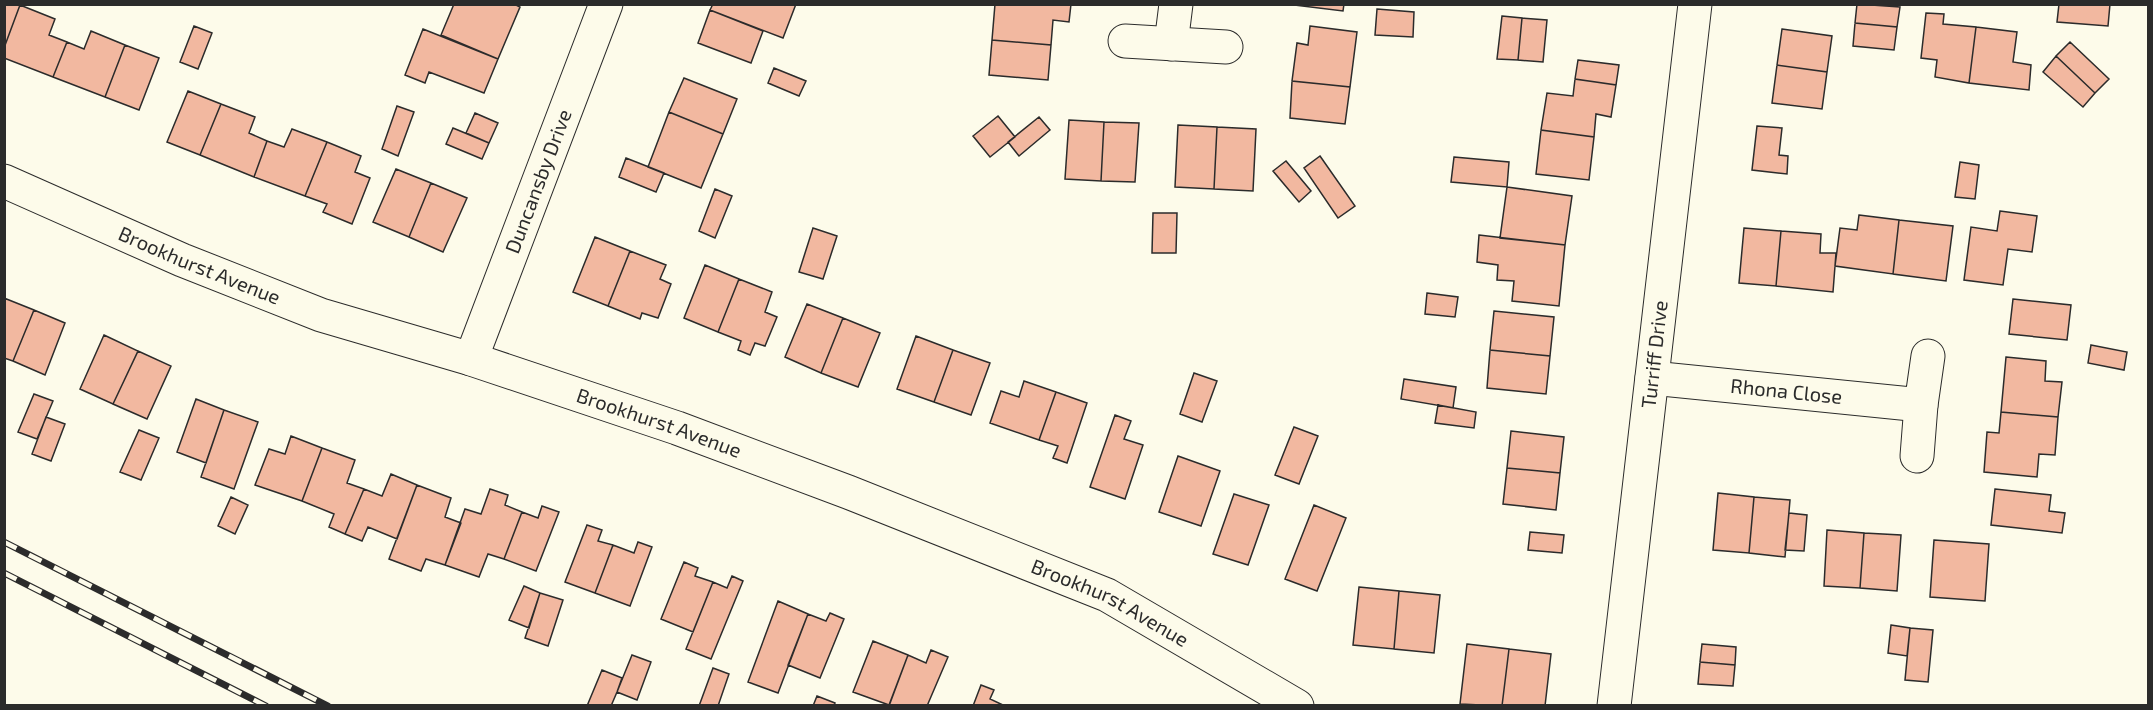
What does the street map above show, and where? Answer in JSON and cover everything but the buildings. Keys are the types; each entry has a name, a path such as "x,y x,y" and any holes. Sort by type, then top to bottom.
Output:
{"street":[{"name":"Duncansby Drive","path":"471,359 606,4"},
{"path":"1171,44 1176,4"},
{"name":"Turriff Drive","path":"1614,705 1695,4"},
{"path":"1125,41 1226,47"},
{"name":"Brookhurst Avenue","path":"4,181 182,260 321,315 471,359 676,428 848,492 1107,595 1296,705"},
{"path":"1917,456 1928,356"},
{"name":"Rhona Close","path":"1652,378 1921,405"}],"railway":[{"path":"4,542 328,706"},
{"path":"4,573 266,706"}]}
